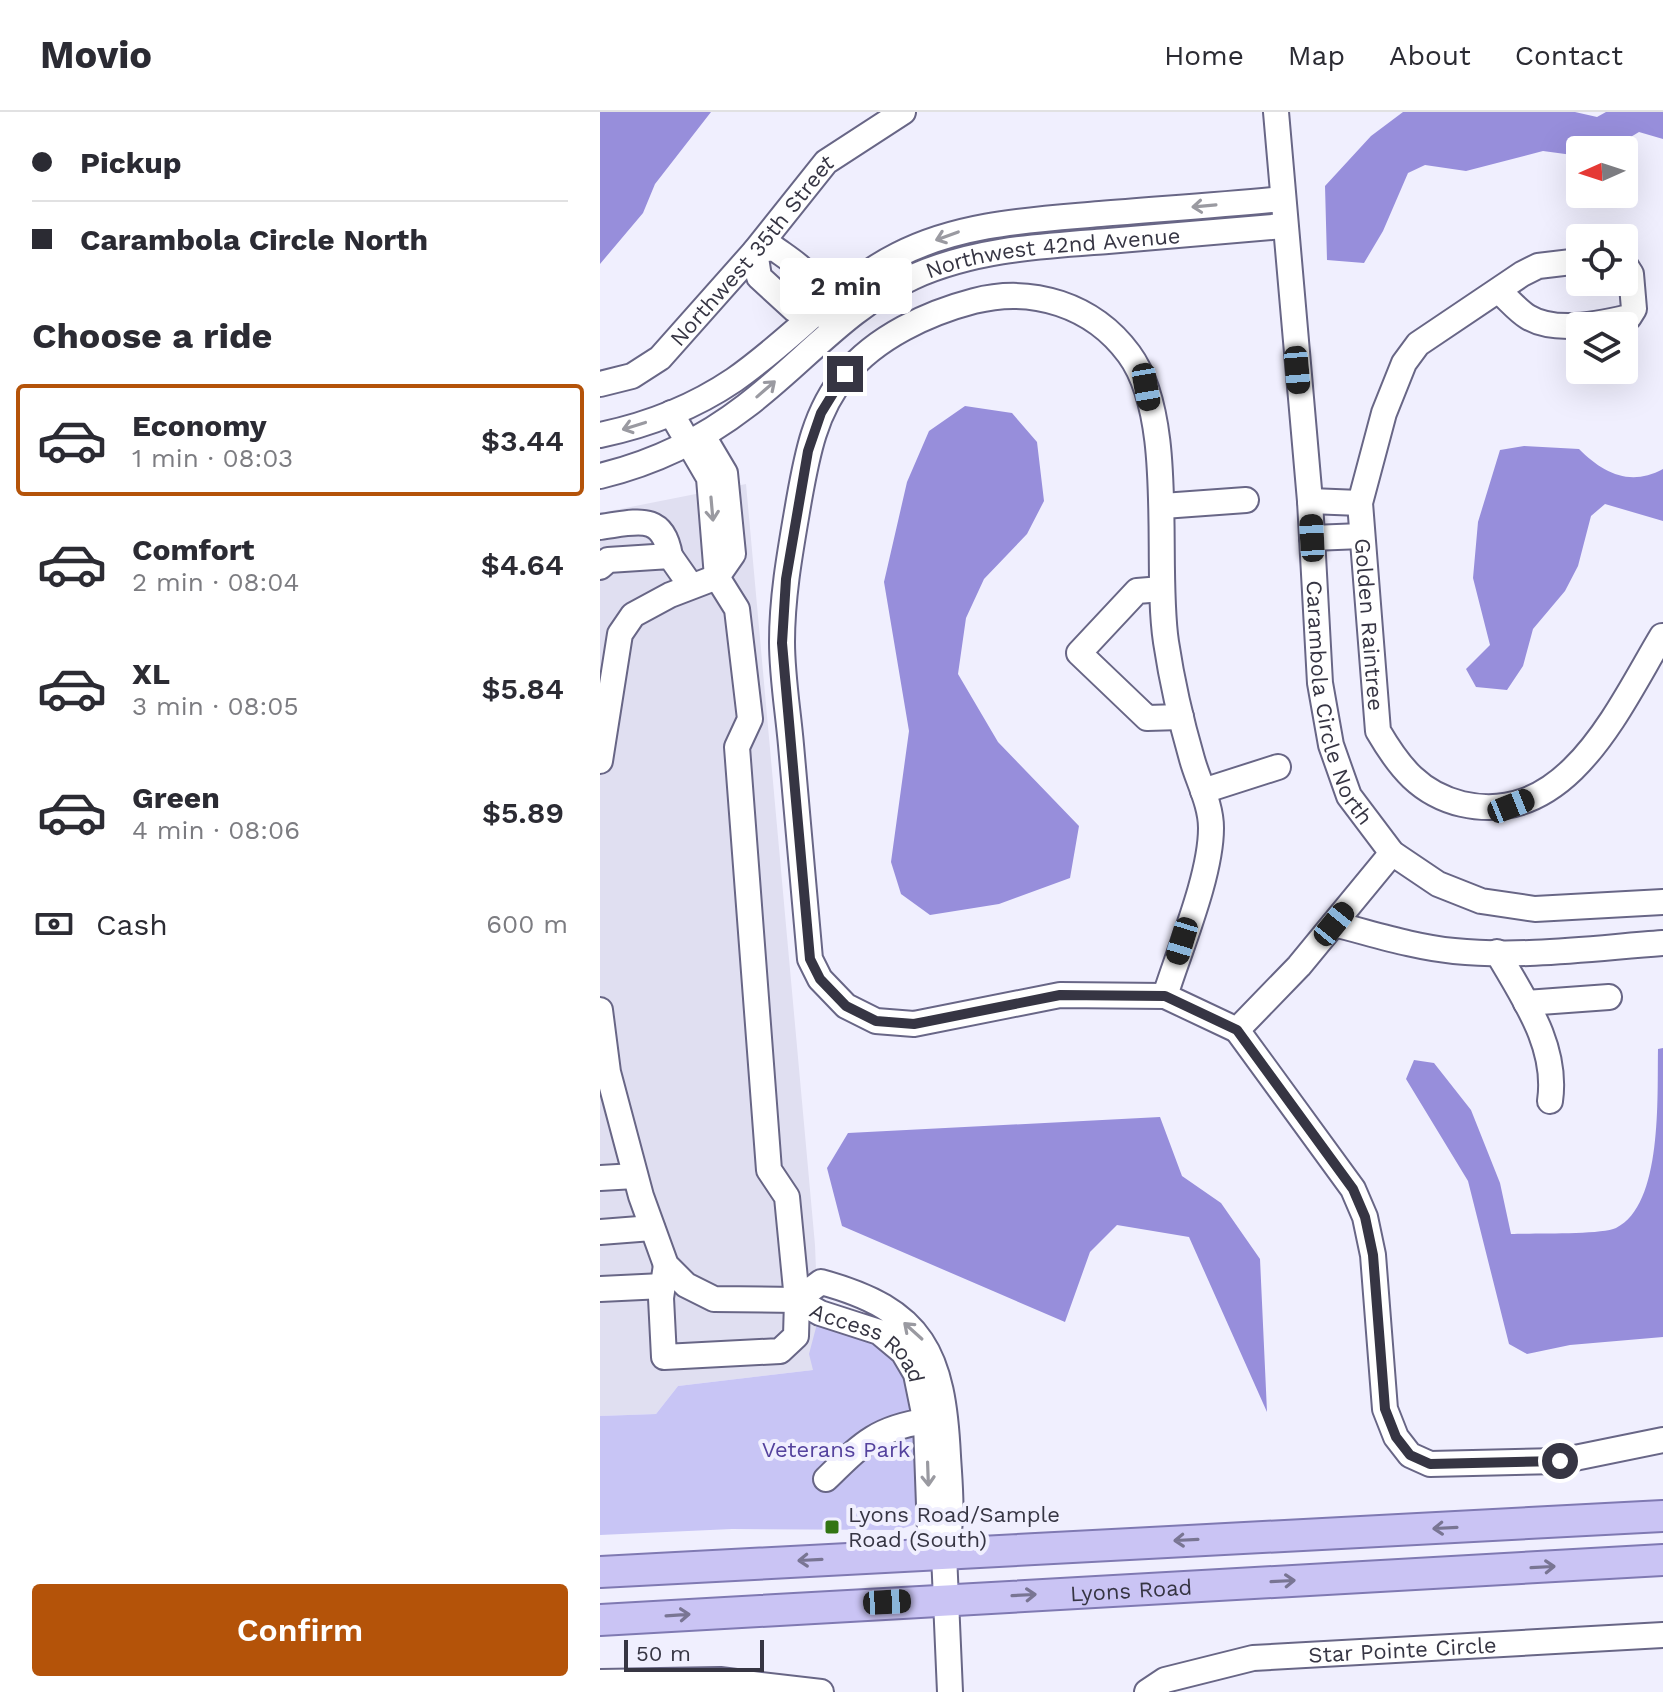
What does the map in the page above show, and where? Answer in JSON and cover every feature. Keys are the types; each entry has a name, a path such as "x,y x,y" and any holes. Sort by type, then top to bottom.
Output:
{"main road":[{"name":"Lyons Road","path":"600,1572 1663,1516"},
{"name":"Lyons Road","path":"600,1620 1663,1560"}],"street":[{"name":"Northwest 35th Street","path":"600,384 632,376 660,358 755,251 826,162 903,112"},
{"name":"Carambola Circle North","path":"1276,112 1283,226 1310,501 1320,683 1331,745 1349,796 1392,853 1438,884 1481,901 1535,909 1663,902"},
{"name":"Northwest 42nd Avenue","path":"600,476 644,466 695,439 746,406 826,317 858,276 902,252 958,232 1020,221 1282,199"},
{"name":"Northwest 42nd Avenue","path":"600,435 630,429 679,410 734,380 826,317 913,277 964,258 1023,247 1283,226"},
{"path":"774,248 801,270 815,284 826,317 795,310 759,277 755,251 774,248"},
{"name":"Golden Raintree","path":"1566,263 1538,266 1418,344 1404,363 1384,413 1360,503 1378,731 1395,760 1418,786 1444,799 1476,807 1511,806 1537,796 1561,780 1587,756 1607,729 1662,636"},
{"path":"1500,292 1528,317 1548,325 1629,317 1634,309 1633,296"},
{"path":"1165,996 1207,860 1211,825 1181,717 1166,640 1162,589 1163,506 1146,387 1130,355 1104,327 1077,309 1036,295 994,296 957,305 913,322 874,348 845,374 821,413 808,451 786,579 782,643 810,959 820,979 846,1006 876,1021 914,1024 1060,995 1165,996 1237,1030 1353,1189 1365,1217 1373,1255 1385,1409 1396,1437 1410,1455 1430,1464 1560,1461 1663,1440"},
{"path":"600,761 610,635 633,615 691,586 717,577 733,554 731,507 725,473 695,439 679,410"},
{"path":"1163,506 1246,500"},
{"path":"1310,501 1360,503"},
{"path":"600,527 647,523 660,527 668,538 670,556 691,586"},
{"path":"1312,538 1362,536"},
{"path":"600,567 608,560 670,556"},
{"path":"600,1289 664,1276 664,1357 780,1351 796,1336 797,1300 787,1197 769,1170 737,747 750,719 737,609 717,577"},
{"path":"1162,589 1137,591 1079,653 1147,718 1181,717"},
{"path":"1203,791 1278,767"},
{"name":"Carambola Circle North","path":"1237,1030 1299,966 1392,853"},
{"path":"1334,924 1404,943 1454,951 1497,952 1663,943"},
{"path":"1497,952 1549,1051 1554,1074 1550,1101"},
{"path":"1526,1003 1609,997"},
{"name":"Access Road","path":"600,1013 610,1122 635,1176 664,1276 714,1299 797,1300 820,1313 879,1332 903,1352 916,1374 926,1421 930,1532 944,1554"},
{"path":"600,1178 635,1176"},
{"path":"600,1232 652,1228"},
{"name":"Access Road","path":"797,1300 821,1282 858,1292 890,1310 924,1340 936,1367 943,1401 951,1529 944,1554"},
{"path":"826,1479 871,1436 901,1424 926,1421"},
{"path":"944,1554 950,1692"},
{"name":"Star Pointe Circle","path":"1147,1692 1165,1680 1253,1658 1663,1635"},
{"path":"600,1682 720,1680 821,1692"}],"shaded area":[{"path":"600,112 711,112 655,184 643,213 600,264"},
{"path":"1403,112 1575,112 1597,117 1606,112 1663,112 1663,139 1639,132 1632,136 1566,136 1566,154 1543,151 1466,171 1425,165 1408,173 1383,231 1364,263 1327,260 1325,186 1371,136"},
{"path":"965,406 1012,413 1037,442 1044,501 1027,534 984,579 966,618 958,674 998,742 1079,826 1070,878 999,904 930,915 901,894 891,862 909,731 884,582 907,482 929,431"},
{"path":"1524,446 1579,449 1607,471 1628,477 1639,477 1663,469 1663,521 1605,504 1591,516 1578,566 1565,591 1533,629 1523,666 1507,690 1476,687 1466,669 1490,645 1473,578 1478,522 1500,450"},
{"path":"746,484 815,1245 818,1320 813,1370 678,1386 656,1414 600,1416 600,513"},
{"path":"1663,1048 1663,1337 1570,1345 1527,1354 1509,1344 1468,1181 1406,1079 1414,1060 1434,1063 1471,1110 1500,1183 1511,1234 1582,1233 1616,1228 1631,1216 1642,1197 1654,1148 1658,1049"},
{"path":"1160,1117 1182,1176 1221,1203 1260,1259 1267,1412 1189,1237 1117,1225 1090,1252 1065,1322 842,1226 827,1168 848,1133"}],"green space":[{"name":"Veterans Park","path":"818,1320 881,1341 913,1384 919,1517 913,1525 898,1530 732,1529 600,1535 600,1416 656,1414 678,1386 813,1370 809,1354"}],"place":[{"name":"Lyons Road/Sample Road (South)","path":"832,1527"}],"route":[{"path":"845,374 821,413 808,451 786,579 782,643 810,959 820,979 846,1006 876,1021 914,1024 1060,995 1165,996 1237,1030 1353,1189 1365,1217 1373,1255 1385,1409 1396,1437 1410,1455 1430,1464 1560,1461"}]}
